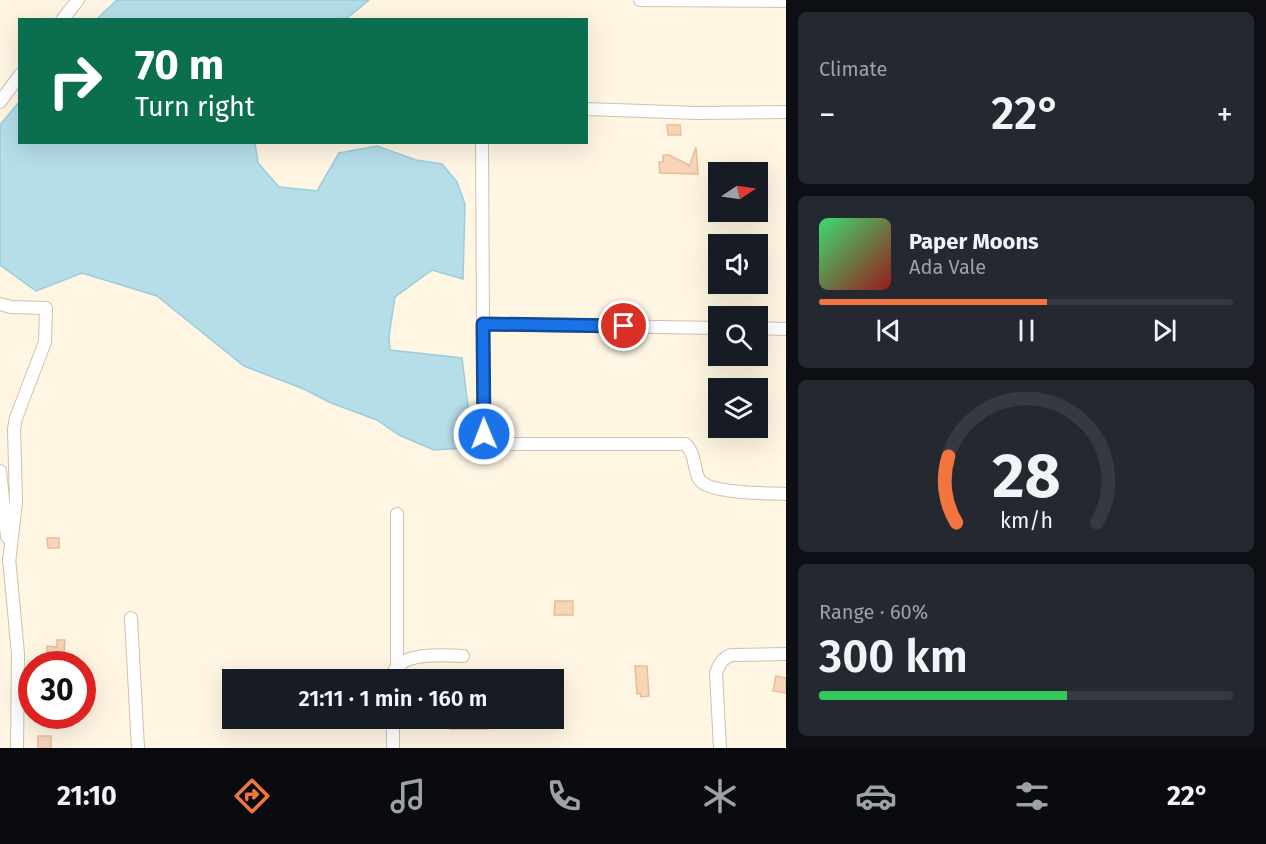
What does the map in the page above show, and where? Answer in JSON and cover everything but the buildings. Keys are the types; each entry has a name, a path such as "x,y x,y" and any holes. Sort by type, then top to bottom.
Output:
{"street":[{"path":"64,18 78,0"},
{"path":"640,0 786,1"},
{"path":"0,102 18,78"},
{"path":"588,109 697,113 786,112"},
{"path":"482,144 484,434 488,441 495,444 685,444 692,453 699,479 706,485 732,490 786,494"},
{"path":"0,304 11,307 46,308 45,342 16,418 14,429 16,502 9,563"},
{"path":"483,324 708,328"},
{"path":"768,328 786,328"},
{"path":"0,471 18,654 17,748"},
{"path":"395,669 397,514"},
{"path":"131,618 138,748"},
{"path":"398,669 400,665 413,658 427,654 463,656"},
{"path":"720,748 716,673 719,665 724,658 731,655 786,654"},
{"path":"393,729 393,748"}],"water":[{"path":"117,0 369,0 347,18 98,18"},
{"path":"18,103 18,144 255,144 258,163 279,187 317,191 339,153 377,146 416,160 442,164 457,182 465,204 463,279 432,270 395,297 389,336 390,350 462,358 468,406 464,448 434,450 399,435 377,420 244,366 157,296 82,273 36,291 0,265 0,125"}],"route":[{"path":"484,434 483,324 624,326"}]}
